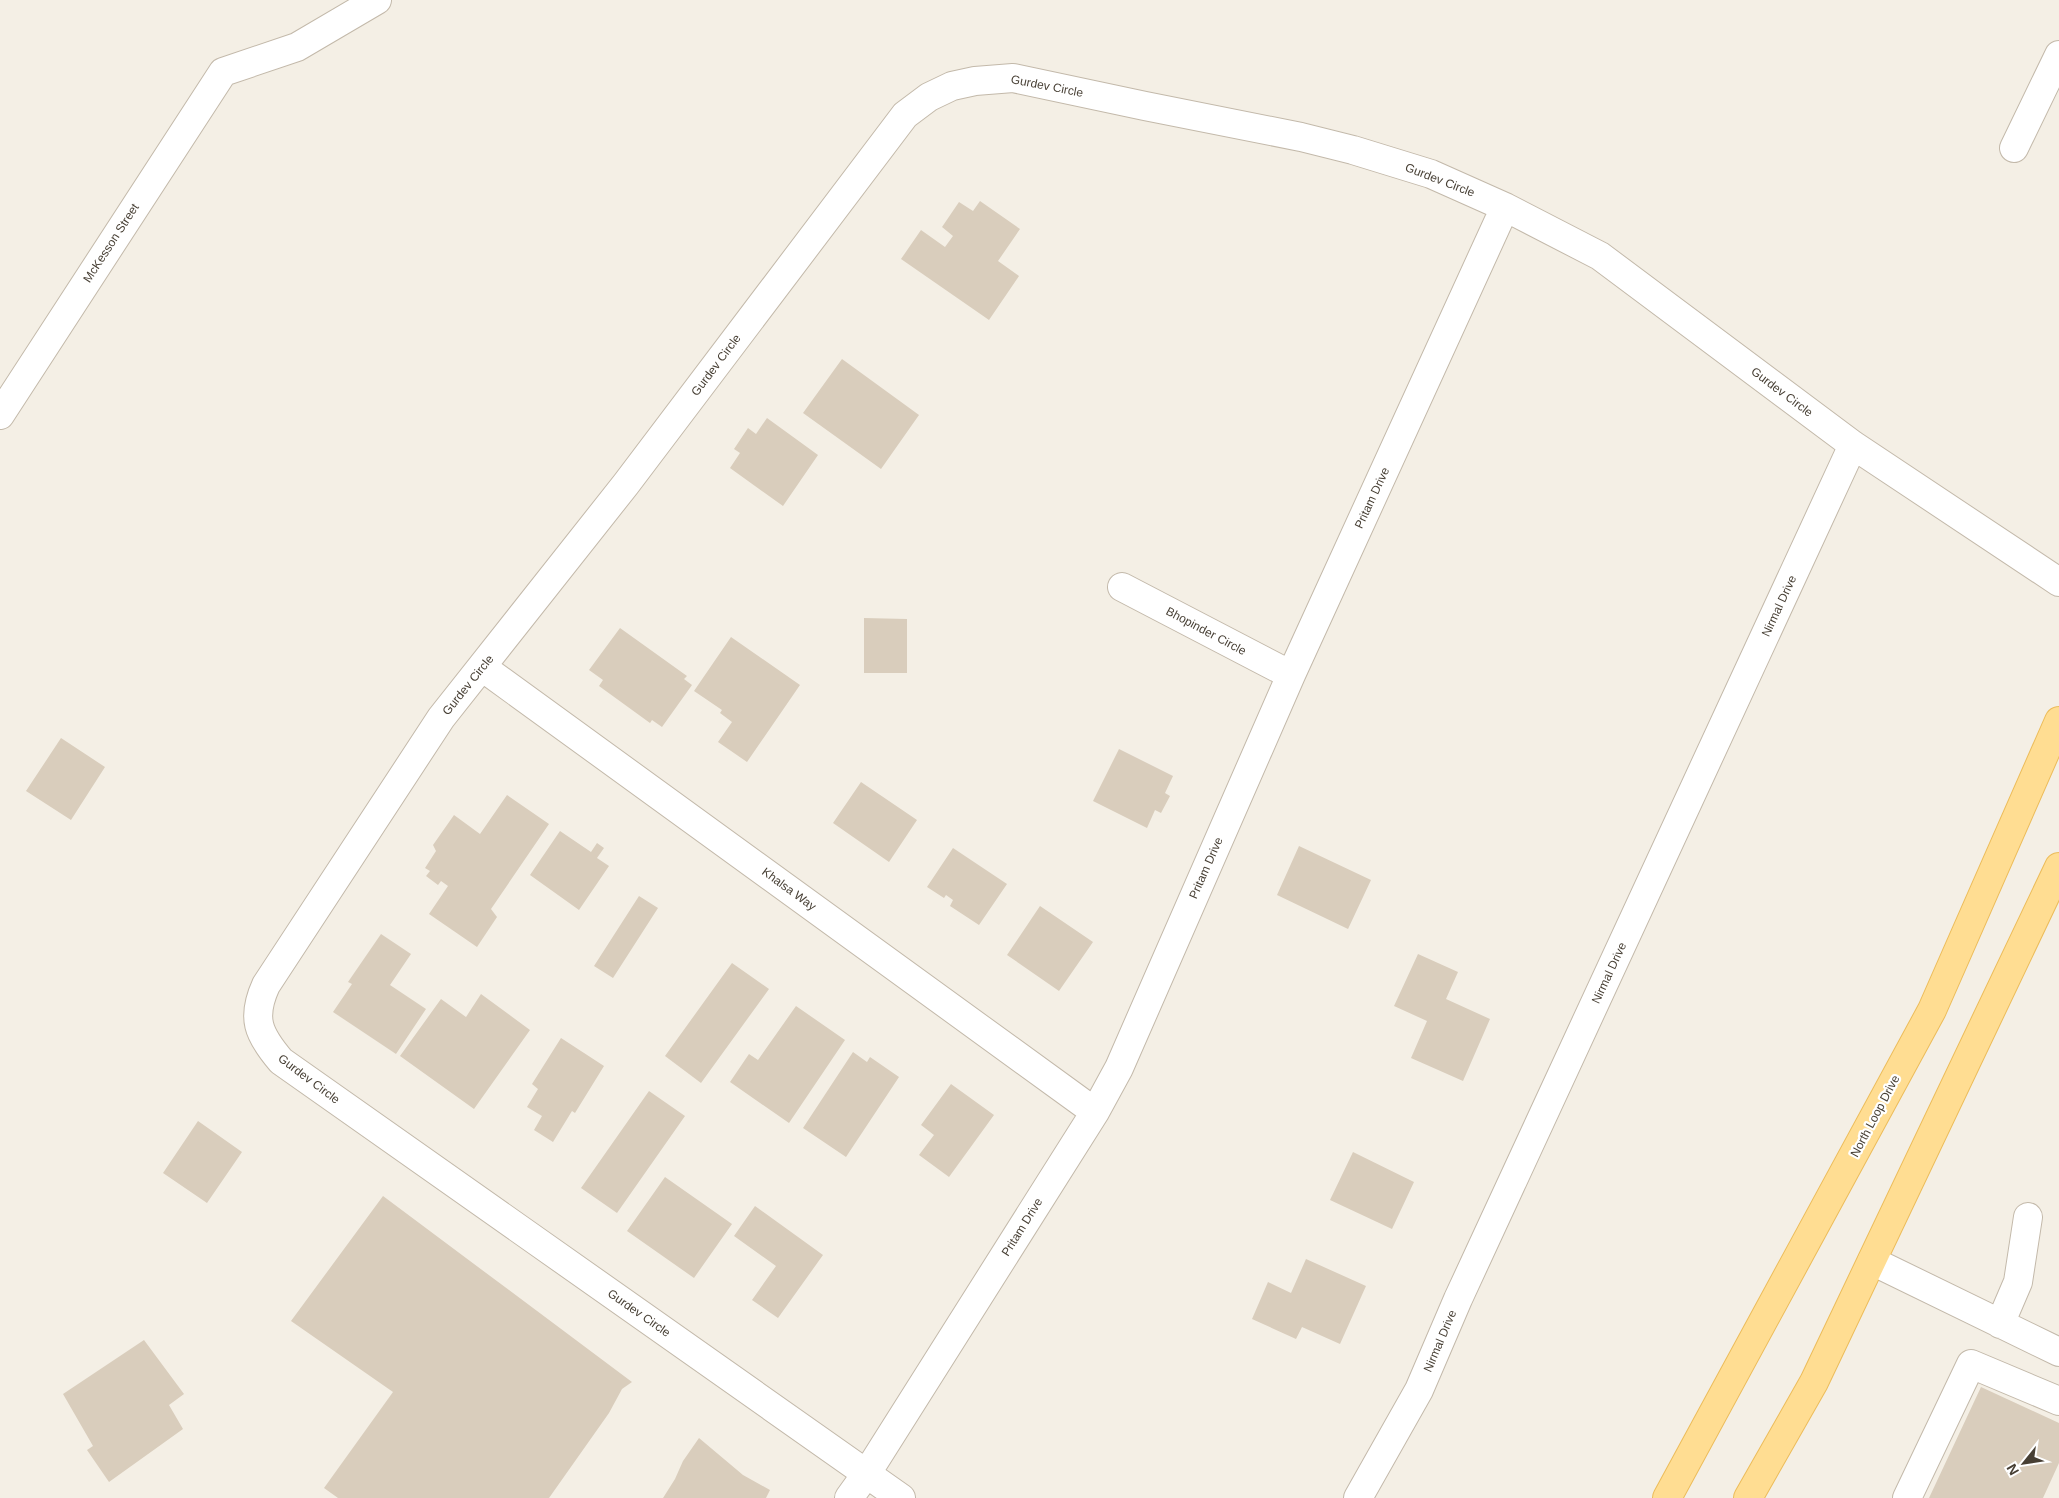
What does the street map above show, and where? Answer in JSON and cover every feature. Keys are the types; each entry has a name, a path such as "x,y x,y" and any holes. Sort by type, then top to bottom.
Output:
{"main road":[{"name":"North Loop Drive","path":"1667,1498 1932,1010 2059,722"},
{"path":"1748,1498 1814,1382 2059,867"}],"street":[{"name":"McKesson Street","path":"0,416 223,72 297,47 376,0"},
{"path":"2014,148 2059,55"},
{"name":"Gurdev Circle","path":"901,1498 281,1060 266,1044 259,1028 258,1002 266,985 441,718 626,484 905,115 929,97 952,86 975,81 1013,78 1301,137 1353,150 1431,174 1506,206 1600,256 1853,445 2059,582"},
{"name":"Pritam Drive","path":"849,1498 867,1473 1095,1112 1119,1068 1290,676 1506,206"},
{"name":"Nirmal Drive","path":"1358,1498 1420,1390 1458,1299 1853,445"},
{"name":"Bhopinder Circle","path":"1122,587 1290,676"},
{"name":"Khalsa Way","path":"482,667 1095,1112"},
{"path":"2000,1324 2018,1282 2028,1217"},
{"path":"1872,1261 2059,1352"},
{"path":"1907,1498 1971,1364 2059,1401"}],"building":[{"path":"980,201 1020,229 998,261 1019,276 989,320 901,259 921,230 945,247 953,236 942,227 959,202 973,211"},
{"path":"842,359 919,415 881,469 803,413"},
{"path":"767,418 818,455 783,506 730,468 740,453 734,449 748,428 756,434"},
{"path":"864,618 907,619 907,673 864,673"},
{"path":"620,628 687,676 684,679 692,685 662,727 652,720 650,723 599,686 603,680 589,670"},
{"path":"731,637 800,685 747,762 718,742 732,722 720,713 722,710 694,691"},
{"path":"61,738 105,767 71,820 26,791"},
{"path":"1119,749 1173,776 1165,793 1170,796 1161,813 1155,810 1147,828 1093,801"},
{"path":"861,782 917,820 889,862 833,823"},
{"path":"507,795 549,824 491,909 497,917 477,947 429,914 448,886 441,881 438,885 426,876 430,871 425,868 436,851 433,845 454,815 480,834"},
{"path":"560,831 591,852 597,843 604,848 597,858 609,866 579,910 530,875"},
{"path":"1299,846 1371,880 1348,929 1277,895"},
{"path":"953,848 1007,884 979,925 950,906 953,900 946,895 944,898 927,887"},
{"path":"639,896 658,908 613,978 594,966"},
{"path":"1040,906 1093,942 1059,991 1007,955"},
{"path":"381,934 411,954 390,985 426,1009 396,1054 333,1012 352,984 348,982"},
{"path":"1418,954 1458,972 1446,999 1490,1019 1463,1081 1411,1058 1427,1021 1394,1006"},
{"path":"732,963 769,989 701,1083 665,1056"},
{"path":"481,994 530,1030 474,1109 400,1056 441,999 466,1017"},
{"path":"796,1006 845,1040 789,1123 730,1082 749,1054 758,1060"},
{"path":"561,1038 604,1066 575,1113 572,1111 553,1142 534,1130 542,1116 527,1107 538,1089 532,1084"},
{"path":"853,1052 867,1062 870,1057 899,1077 846,1157 803,1128"},
{"path":"951,1084 994,1115 949,1177 919,1155 934,1135 921,1125"},
{"path":"649,1091 685,1116 617,1213 581,1188"},
{"path":"198,1121 242,1152 207,1203 163,1173"},
{"path":"1353,1152 1414,1182 1392,1229 1330,1200"},
{"path":"665,1177 732,1224 694,1278 627,1231"},
{"path":"383,1196 632,1382 622,1389 609,1413 549,1498 338,1498 324,1488 393,1392 291,1321"},
{"path":"755,1206 823,1255 778,1318 752,1300 776,1266 734,1236"},
{"path":"1306,1259 1366,1286 1340,1344 1302,1327 1296,1339 1252,1319 1268,1282 1291,1293"},
{"path":"144,1340 184,1394 169,1405 183,1429 109,1482 87,1450 93,1446 63,1394"},
{"path":"1981,1387 2059,1423 2059,1463 2043,1498 1929,1498"},
{"path":"699,1438 743,1475 770,1490 766,1498 663,1498 675,1479 683,1461"}]}
